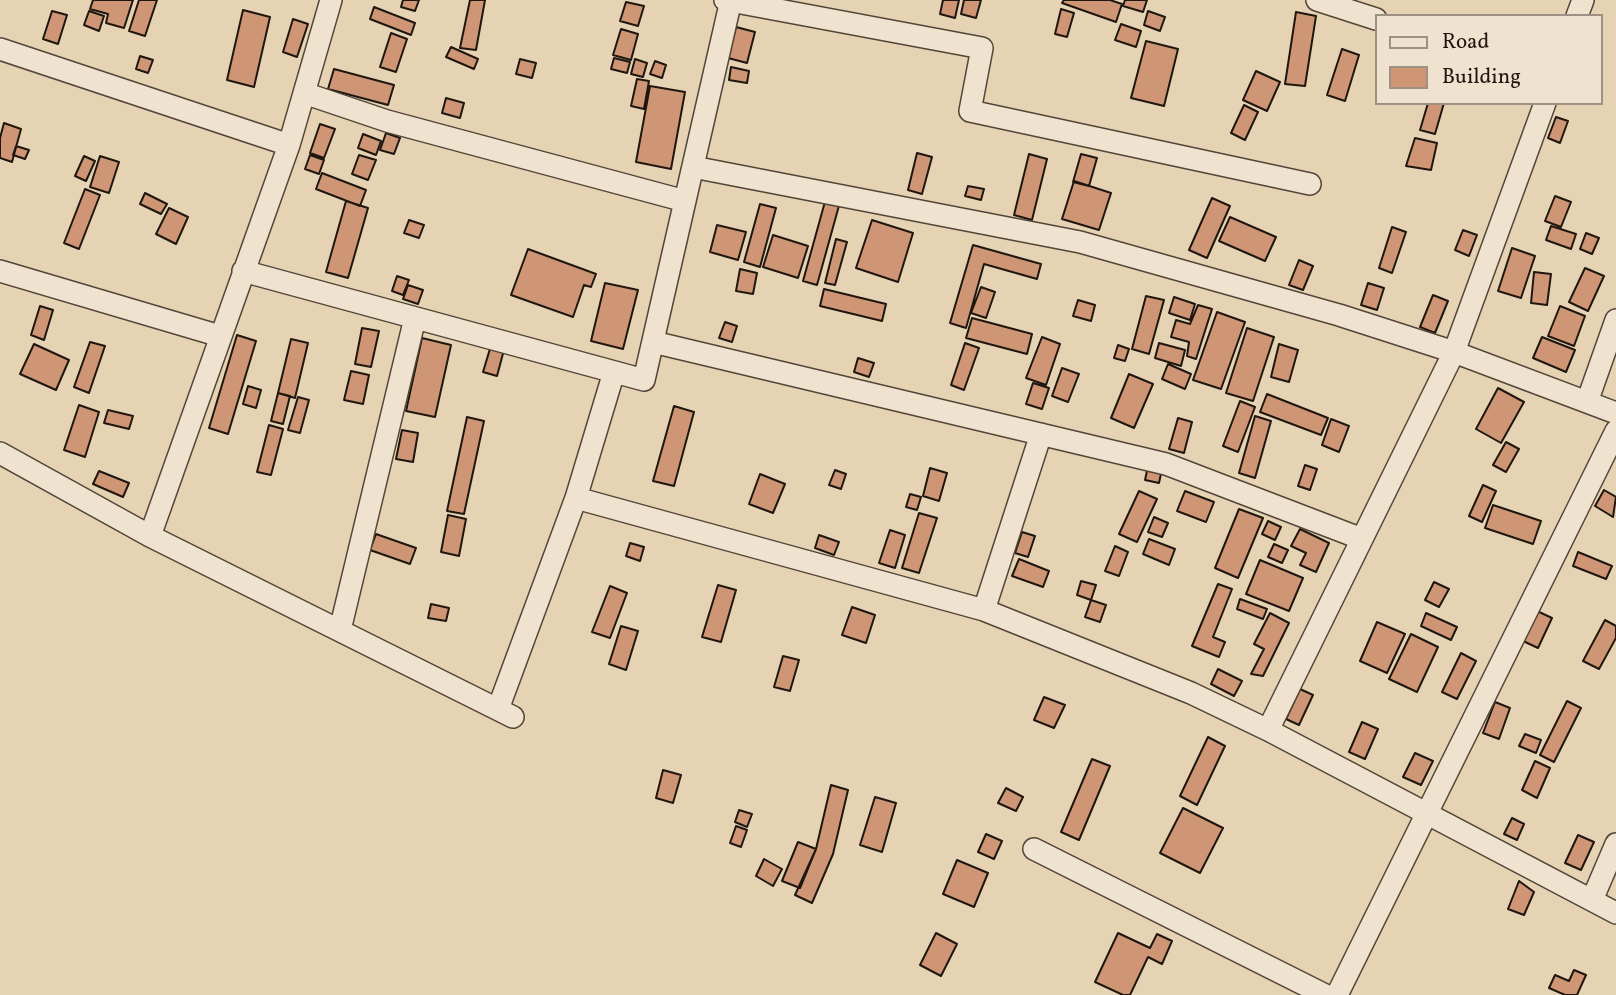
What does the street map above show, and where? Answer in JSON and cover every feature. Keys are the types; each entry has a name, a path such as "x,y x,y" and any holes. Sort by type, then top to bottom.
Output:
{"street":[{"path":"150,536 289,145 331,0"},
{"path":"243,271 644,380 729,0 982,48 970,111 1310,184"},
{"path":"1317,0 1374,18"},
{"path":"0,49 289,145"},
{"path":"304,93 387,121 685,201"},
{"path":"1268,730 1454,352 1544,105"},
{"path":"693,167 1080,242 1339,314 1454,352 1616,413"},
{"path":"0,271 220,336"},
{"path":"340,630 415,318"},
{"path":"1587,402 1616,320"},
{"path":"653,342 1166,464 1362,539"},
{"path":"0,453 150,536 505,713 576,498 614,372"},
{"path":"1336,995 1616,431"},
{"path":"984,610 1041,434"},
{"path":"576,498 984,610 1191,693 1268,730 1616,913"},
{"path":"1592,900 1616,844"},
{"path":"1034,849 1325,995"}],"building":[{"path":"93,0 133,0 124,28 106,23 108,14 90,9"},
{"path":"139,0 157,0 145,36 129,31"},
{"path":"403,0 419,0 415,11 401,7"},
{"path":"470,0 485,0 476,50 460,48"},
{"path":"943,0 959,0 955,18 940,14"},
{"path":"964,0 981,0 976,18 961,14"},
{"path":"1064,0 1110,0 1122,4 1116,22 1062,3"},
{"path":"1125,0 1147,0 1143,12 1123,6"},
{"path":"626,2 644,6 638,26 620,21"},
{"path":"374,7 415,23 411,35 370,19"},
{"path":"1061,9 1074,13 1067,37 1055,34"},
{"path":"243,10 270,17 254,87 227,80"},
{"path":"52,11 67,15 58,44 43,39"},
{"path":"89,11 104,16 99,31 84,25"},
{"path":"1148,11 1165,17 1160,31 1144,25"},
{"path":"1296,12 1316,16 1305,86 1285,84"},
{"path":"293,19 308,24 297,57 283,52"},
{"path":"1121,24 1141,31 1136,47 1115,40"},
{"path":"736,27 755,32 747,63 728,58"},
{"path":"621,29 638,34 631,60 613,55"},
{"path":"391,33 407,39 396,72 380,67"},
{"path":"1146,41 1178,49 1164,106 1131,98"},
{"path":"451,47 478,59 474,69 446,57"},
{"path":"1342,49 1359,55 1345,101 1327,95"},
{"path":"140,56 153,60 148,73 136,69"},
{"path":"614,58 630,62 627,73 611,69"},
{"path":"520,59 536,63 532,78 516,74"},
{"path":"635,59 647,63 643,77 631,74"},
{"path":"655,61 666,65 662,78 650,74"},
{"path":"731,67 749,71 747,83 729,80"},
{"path":"334,69 394,85 388,105 328,89"},
{"path":"1256,71 1280,82 1267,111 1243,100"},
{"path":"637,79 649,81 644,109 631,106"},
{"path":"650,86 685,92 671,169 636,162"},
{"path":"446,98 464,103 460,118 442,113"},
{"path":"1244,105 1258,112 1245,140 1231,133"},
{"path":"1427,105 1443,105 1435,134 1420,130"},
{"path":"1556,117 1568,121 1560,143 1548,138"},
{"path":"4,123 21,129 12,162 0,158 0,138"},
{"path":"320,124 335,129 324,158 310,153"},
{"path":"386,133 400,138 394,154 380,150"},
{"path":"363,134 381,141 376,155 358,148"},
{"path":"1415,138 1437,143 1431,170 1406,166"},
{"path":"16,146 29,150 25,159 13,155"},
{"path":"917,153 932,157 922,194 908,190"},
{"path":"1029,154 1047,159 1032,220 1014,215"},
{"path":"1081,154 1097,158 1089,186 1073,182"},
{"path":"310,155 324,160 319,174 305,169"},
{"path":"359,155 376,160 368,180 352,174"},
{"path":"84,156 95,161 86,181 75,176"},
{"path":"100,156 119,162 109,193 90,187"},
{"path":"322,173 366,190 360,206 316,189"},
{"path":"1074,181 1111,193 1099,230 1062,219"},
{"path":"968,186 984,189 981,200 965,196"},
{"path":"85,189 100,195 79,249 64,243"},
{"path":"145,193 167,204 161,214 140,204"},
{"path":"1555,196 1571,202 1561,227 1545,221"},
{"path":"826,198 840,202 817,285 803,281"},
{"path":"1212,198 1230,206 1207,258 1189,250"},
{"path":"346,201 368,208 348,278 326,272"},
{"path":"760,204 776,208 760,267 744,262"},
{"path":"169,208 188,217 176,244 156,234"},
{"path":"1230,217 1276,237 1265,261 1219,241"},
{"path":"409,220 424,225 419,238 404,233"},
{"path":"872,220 913,233 898,282 856,268"},
{"path":"717,225 746,232 738,260 710,252"},
{"path":"1551,226 1576,234 1571,249 1546,240"},
{"path":"1392,227 1406,232 1392,273 1379,268"},
{"path":"1463,230 1477,235 1469,256 1455,250"},
{"path":"1586,233 1599,238 1592,254 1580,249"},
{"path":"773,235 808,246 798,278 763,267"},
{"path":"836,239 847,242 835,285 825,283"},
{"path":"973,245 1041,264 1037,279 984,264 966,328 950,323"},
{"path":"1512,248 1535,256 1521,298 1498,291"},
{"path":"528,249 596,274 591,287 584,285 573,317 511,295"},
{"path":"1299,260 1313,266 1303,290 1289,285"},
{"path":"1585,268 1604,276 1588,311 1569,302"},
{"path":"740,269 757,273 753,294 736,291"},
{"path":"1534,272 1551,274 1547,305 1531,303"},
{"path":"397,276 409,280 403,295 392,291"},
{"path":"605,283 638,290 623,349 591,341"},
{"path":"1368,283 1384,288 1377,310 1361,305"},
{"path":"408,285 423,290 418,304 403,299"},
{"path":"981,287 995,292 986,318 971,313"},
{"path":"824,289 886,304 882,321 820,306"},
{"path":"1433,295 1448,301 1435,333 1420,327"},
{"path":"1146,296 1164,300 1149,354 1132,349"},
{"path":"1174,297 1195,304 1190,320 1169,313"},
{"path":"1078,300 1095,305 1091,321 1073,316"},
{"path":"1198,305 1212,309 1196,359 1187,356 1189,342 1171,337 1176,320 1190,324"},
{"path":"40,306 53,310 44,340 31,335"},
{"path":"1560,306 1585,316 1574,346 1548,336"},
{"path":"1217,312 1245,322 1221,389 1193,380"},
{"path":"972,318 1032,334 1027,354 966,338"},
{"path":"725,322 737,326 732,342 719,338"},
{"path":"362,328 379,331 371,367 355,364"},
{"path":"1247,328 1274,337 1253,401 1226,393"},
{"path":"237,335 256,341 228,434 209,428"},
{"path":"1042,337 1060,344 1046,385 1026,378"},
{"path":"1542,337 1575,350 1566,372 1533,358"},
{"path":"422,338 451,345 435,417 406,411"},
{"path":"291,339 308,343 295,398 278,393"},
{"path":"90,342 105,346 89,393 74,387"},
{"path":"492,342 505,346 497,376 483,372"},
{"path":"965,343 979,348 964,390 951,385"},
{"path":"1159,343 1185,350 1181,366 1155,358"},
{"path":"34,344 69,360 56,390 20,374"},
{"path":"1279,344 1298,350 1289,382 1271,377"},
{"path":"1118,345 1129,349 1125,361 1114,358"},
{"path":"858,358 874,363 869,377 854,372"},
{"path":"1168,364 1191,374 1185,389 1162,379"},
{"path":"1062,368 1079,374 1068,402 1052,396"},
{"path":"351,371 369,375 363,404 344,400"},
{"path":"1129,374 1153,384 1134,428 1111,418"},
{"path":"1033,383 1049,388 1042,409 1026,404"},
{"path":"248,386 261,390 256,408 243,404"},
{"path":"1498,388 1524,402 1501,443 1476,429"},
{"path":"278,393 290,396 283,424 271,421"},
{"path":"1267,394 1328,418 1321,435 1260,412"},
{"path":"298,397 309,400 300,433 288,430"},
{"path":"1240,401 1255,407 1238,452 1223,446"},
{"path":"79,405 99,412 85,457 64,450"},
{"path":"674,406 694,412 674,486 653,481"},
{"path":"108,410 133,416 129,429 104,423"},
{"path":"1255,416 1271,421 1255,478 1239,473"},
{"path":"467,417 484,421 464,514 447,511"},
{"path":"1178,418 1192,422 1184,453 1169,449"},
{"path":"1331,419 1349,426 1339,452 1322,445"},
{"path":"269,425 283,429 271,475 257,472"},
{"path":"402,430 418,433 413,462 396,459"},
{"path":"1506,442 1519,449 1506,472 1493,465"},
{"path":"1305,465 1317,469 1310,490 1298,486"},
{"path":"1148,466 1162,469 1159,483 1145,480"},
{"path":"930,468 947,473 939,501 923,496"},
{"path":"835,470 846,474 841,489 829,485"},
{"path":"99,471 129,483 123,497 93,484"},
{"path":"760,474 785,484 773,513 749,504"},
{"path":"1483,485 1496,491 1482,522 1469,516"},
{"path":"1604,490 1616,497 1613,517 1595,506"},
{"path":"1139,491 1157,499 1137,542 1119,534"},
{"path":"1185,491 1214,502 1206,522 1177,511"},
{"path":"910,494 921,497 917,510 906,507"},
{"path":"1493,505 1541,521 1533,544 1485,528"},
{"path":"1239,509 1263,518 1238,578 1215,568"},
{"path":"919,513 937,518 919,573 902,568"},
{"path":"448,515 466,519 459,556 441,552"},
{"path":"1154,517 1168,523 1162,537 1148,532"},
{"path":"1268,521 1281,527 1275,540 1262,534"},
{"path":"1300,529 1329,543 1316,572 1300,565 1306,553 1291,546"},
{"path":"890,530 905,535 895,568 879,563"},
{"path":"1022,532 1035,536 1028,557 1015,553"},
{"path":"376,534 416,548 410,564 370,550"},
{"path":"819,535 839,542 834,555 815,548"},
{"path":"1149,539 1175,549 1169,565 1143,554"},
{"path":"630,543 644,547 640,561 626,556"},
{"path":"1274,544 1288,550 1282,563 1268,557"},
{"path":"1115,546 1128,552 1119,576 1105,571"},
{"path":"1578,552 1612,566 1606,579 1573,566"},
{"path":"1019,559 1049,571 1043,587 1012,576"},
{"path":"1260,560 1303,578 1289,611 1246,594"},
{"path":"1081,581 1096,585 1091,600 1077,595"},
{"path":"1434,582 1449,589 1439,607 1425,600"},
{"path":"1218,584 1232,589 1213,637 1225,642 1219,657 1192,646"},
{"path":"718,585 736,590 721,642 702,637"},
{"path":"610,586 627,593 610,638 592,632"},
{"path":"1240,599 1267,609 1263,619 1237,609"},
{"path":"1091,600 1106,605 1100,622 1085,617"},
{"path":"431,604 449,608 446,621 428,618"},
{"path":"852,607 875,615 866,643 842,635"},
{"path":"1537,611 1552,618 1538,648 1523,641"},
{"path":"1270,613 1289,623 1263,676 1251,674 1264,649 1254,644"},
{"path":"1426,613 1457,627 1451,640 1421,626"},
{"path":"1605,620 1616,626 1616,638 1599,669 1583,661"},
{"path":"1377,622 1405,634 1387,673 1360,661"},
{"path":"621,626 638,631 626,670 609,664"},
{"path":"1411,634 1438,647 1417,692 1389,679"},
{"path":"1461,653 1476,661 1457,699 1442,692"},
{"path":"783,656 799,660 790,691 774,687"},
{"path":"1218,669 1242,681 1234,696 1211,684"},
{"path":"1300,689 1313,695 1299,725 1286,719"},
{"path":"1044,697 1065,705 1054,728 1034,720"},
{"path":"1567,701 1581,708 1554,762 1540,755"},
{"path":"1495,702 1510,708 1499,739 1483,733"},
{"path":"1362,722 1378,729 1365,759 1349,752"},
{"path":"1525,734 1541,740 1536,753 1519,746"},
{"path":"1208,737 1225,746 1197,805 1180,796"},
{"path":"1415,753 1433,761 1421,785 1403,777"},
{"path":"1092,759 1110,766 1079,840 1061,832"},
{"path":"1535,761 1550,768 1537,798 1522,790"},
{"path":"663,770 681,775 673,803 656,798"},
{"path":"831,785 848,790 833,854 812,903 795,895 816,849"},
{"path":"1006,788 1023,797 1016,811 998,803"},
{"path":"875,797 896,803 882,852 860,845"},
{"path":"1183,808 1223,828 1200,873 1160,853"},
{"path":"739,810 752,814 747,827 735,822"},
{"path":"1512,818 1524,824 1517,840 1504,834"},
{"path":"736,826 747,830 741,847 730,843"},
{"path":"986,834 1002,841 994,859 978,852"},
{"path":"1578,835 1594,842 1581,870 1565,863"},
{"path":"798,842 816,849 800,888 782,881"},
{"path":"764,859 782,869 773,886 756,876"},
{"path":"957,860 988,873 974,907 943,894"},
{"path":"1519,881 1534,892 1524,915 1508,909"},
{"path":"936,933 957,944 941,976 920,965"},
{"path":"1118,933 1150,948 1157,934 1172,941 1162,964 1148,957 1130,995 1123,995 1095,982"},
{"path":"1574,970 1586,975 1577,995 1565,995 1549,988 1555,975 1569,981"}]}
